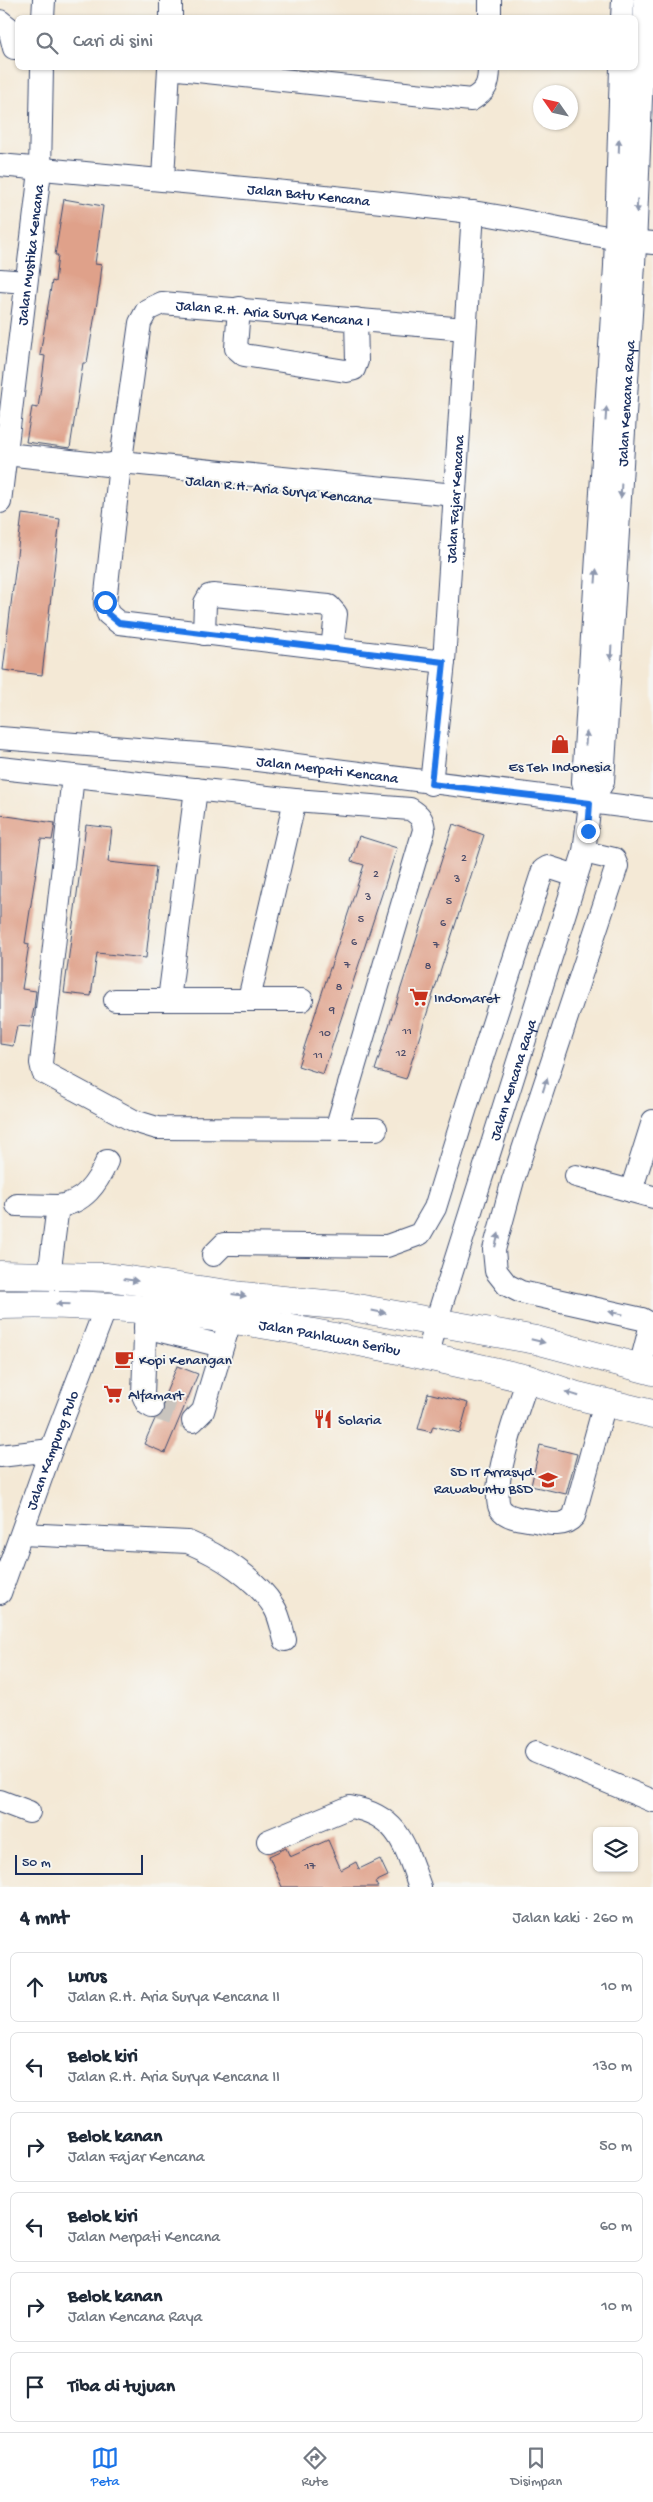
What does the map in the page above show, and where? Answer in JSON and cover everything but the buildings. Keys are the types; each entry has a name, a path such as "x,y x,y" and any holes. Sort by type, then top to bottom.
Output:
{"main road":[{"name":"Jalan Pahlawan Seribu","path":"0,1276 114,1278 243,1296 346,1306 536,1340 646,1369"},
{"name":"Jalan Pahlawan Seribu","path":"0,1305 106,1307 146,1317 231,1318 428,1356 528,1379 574,1395 653,1414"}],"street":[{"path":"43,15 44,0"},
{"path":"171,0 171,15"},
{"path":"490,0 490,15"},
{"path":"622,15 623,0"},
{"name":"Jalan Kencana Raya","path":"428,1356 436,1322 584,852 590,803 583,782 635,241 645,0"},
{"path":"0,21 9,28 10,47"},
{"name":"Jalan Mustika Kencana","path":"0,502 40,170 42,70"},
{"path":"163,179 168,70"},
{"path":"187,70 470,100 482,94 489,84 489,70"},
{"name":"Jalan Kencana Raya","path":"621,70 635,241"},
{"name":"Jalan Batu Kencana","path":"0,165 40,170 163,179 473,212 635,241"},
{"name":"Jalan Fajar Kencana","path":"431,784 444,662 473,212"},
{"path":"0,280 26,282"},
{"name":"Jalan R.H. Aria Surya Kencana I","path":"444,662 119,623 108,614 105,602 115,467 140,323 147,310 162,303 239,308 465,329"},
{"path":"239,308 236,348 244,355 346,371 354,369 357,361 356,319"},
{"name":"Jalan R.H. Aria Surya Kencana","path":"6,454 115,467 454,500"},
{"path":"204,634 205,603 209,596 213,595 329,606 336,614 332,649"},
{"name":"Jalan Merpati Kencana","path":"0,738 225,756 431,784 653,810"},
{"path":"225,756 230,768 246,771 266,771 275,763"},
{"path":"0,768 295,800 410,809 418,814 424,825 424,830 336,1128"},
{"path":"244,794 246,771"},
{"path":"73,776 41,1063 42,1072 134,1121 157,1128 376,1129"},
{"path":"169,1000 196,790"},
{"path":"249,999 295,800"},
{"path":"584,852 614,859 617,866 514,1180 494,1250 496,1271 507,1285 521,1292 642,1319 649,1323 646,1369"},
{"path":"213,1255 224,1244 387,1246 420,1234 435,1208 543,870 548,867 576,876"},
{"path":"115,1000 302,1000"},
{"path":"529,1025 561,1036"},
{"path":"631,1191 653,1121"},
{"path":"17,1205 58,1206 75,1201 98,1183 107,1161"},
{"path":"484,1171 514,1180"},
{"path":"576,1176 653,1197"},
{"path":"49,1276 58,1206"},
{"path":"435,1208 469,1217"},
{"name":"Jalan Kampung Pulo","path":"0,1593 50,1450 106,1307"},
{"path":"152,1407 147,1404 143,1395 146,1317 222,1346"},
{"path":"193,1421 203,1411 231,1318"},
{"path":"528,1379 499,1477 497,1500 500,1508 512,1517 552,1524 565,1523 571,1520 578,1507 605,1403"},
{"path":"0,1456 50,1450"},
{"path":"22,1534 188,1542 201,1547 238,1571 261,1591 275,1608 285,1640"},
{"path":"536,1752 653,1801"},
{"path":"0,1801 29,1812"},
{"path":"268,1841 350,1807 361,1809 383,1819 403,1840 420,1887"}],"tunnel":[{"path":"152,1407 193,1421"}],"place":[{"name":"Es Teh Indonesia","path":"560,744"},
{"name":"Indomaret","path":"419,997"},
{"name":"Kopi Kenangan","path":"124,1359"},
{"name":"Alfamart","path":"113,1394"},
{"name":"Solaria","path":"323,1419"},
{"name":"SD IT Arrasyd Rawabuntu BSD","path":"548,1480"}],"route":[{"path":"105,602 108,614 119,623 444,662 431,784 590,803 588,831"}]}
